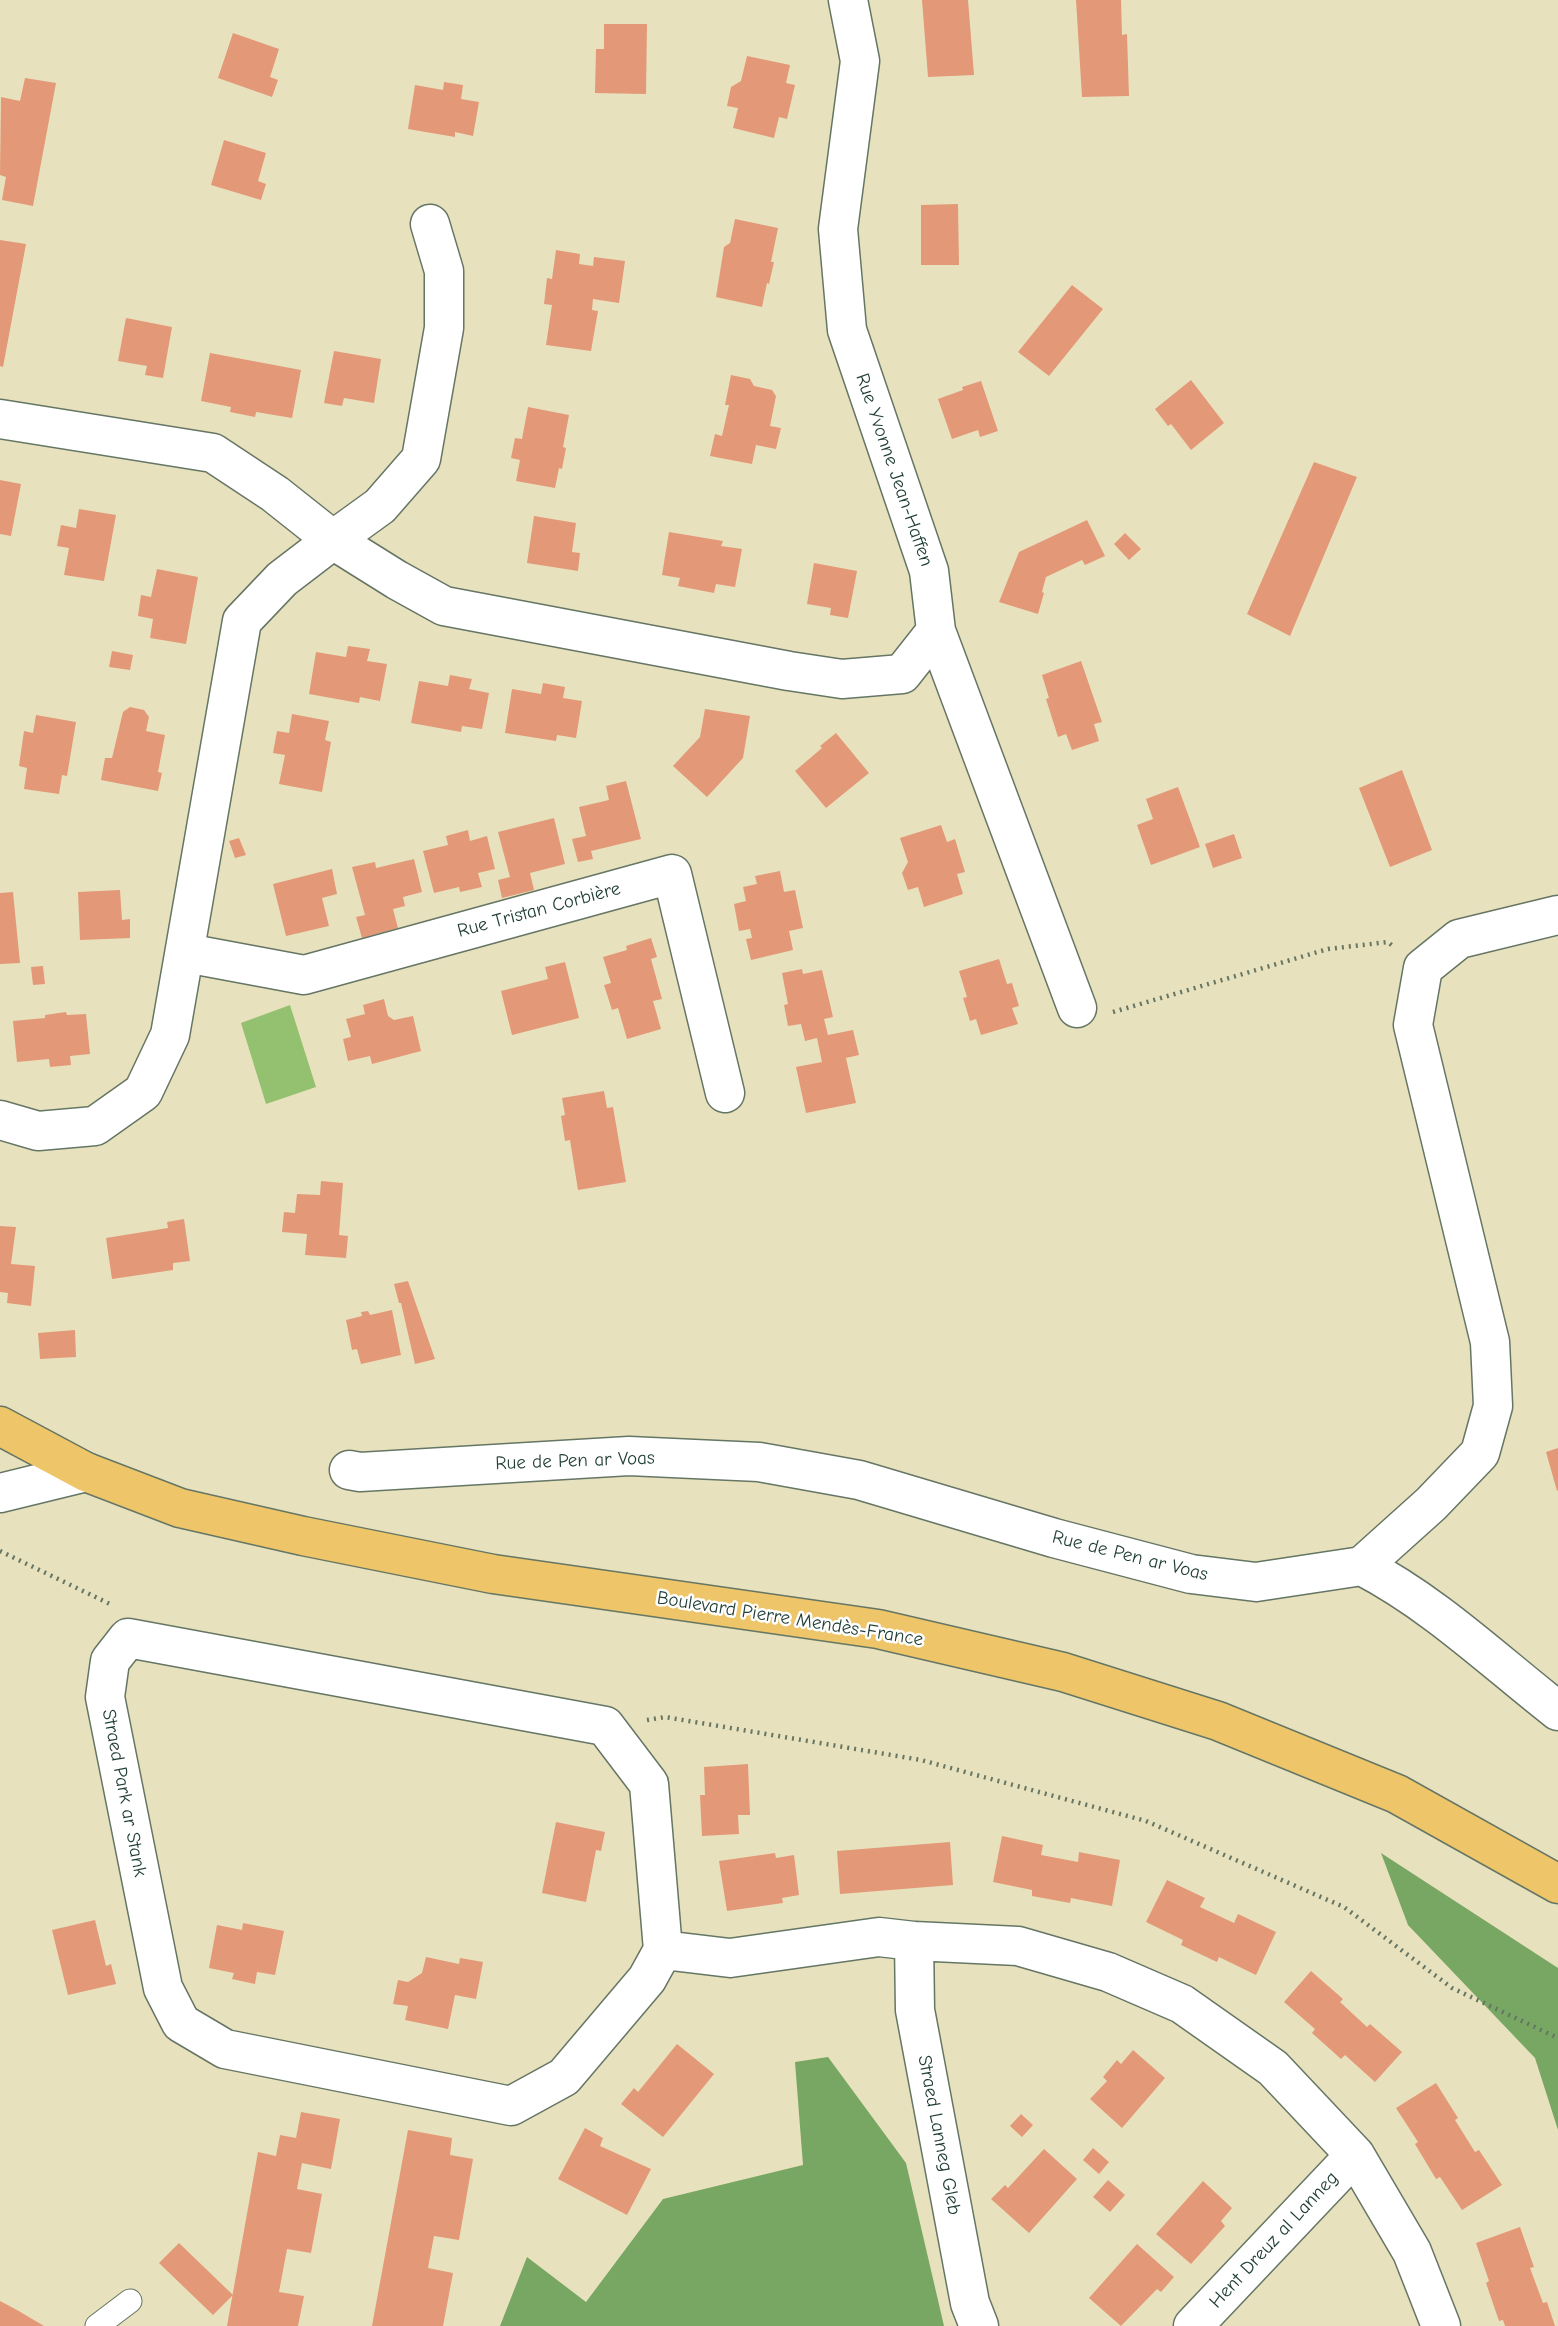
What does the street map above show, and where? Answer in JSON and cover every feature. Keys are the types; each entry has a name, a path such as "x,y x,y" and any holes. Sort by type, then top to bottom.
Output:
{"main road":[{"name":"Boulevard Pierre Mendès-France","path":"0,1426 86,1472 180,1508 493,1574 878,1629 1063,1672 1218,1721 1397,1794 1558,1884"}],"street":[{"name":"Rue Yvonne Jean-Haffen","path":"848,0 860,61 838,229 847,330 929,571 936,631 1077,1008"},
{"path":"0,1120 38,1132 95,1126 143,1092 170,1035 242,621 282,579 380,506 421,459 444,328 444,271 430,224"},
{"path":"0,419 214,453 275,494 333,540 444,606 842,679 902,674 936,631"},
{"name":"Rue Tristan Corbière","path":"186,953 304,975 673,874 724,1093"},
{"path":"1558,915 1459,939 1423,968 1413,1025 1490,1342 1493,1406 1480,1453 1431,1504 1362,1566 1397,1585 1452,1625 1558,1712"},
{"name":"Rue de Pen ar Voas","path":"349,1471 629,1456 759,1462 859,1480 1054,1538 1191,1574 1256,1582 1362,1566"},
{"path":"0,1493 86,1472"},
{"path":"128,1638 605,1726 649,1784 663,1950 730,1958 879,1937 1018,1946 1108,1972 1182,2004 1273,2068 1355,2155 1412,2252 1441,2326"},
{"name":"Straed Park ar Stank","path":"128,1638 110,1661 105,1697 163,1987 181,2023 225,2049 511,2106 564,2077 647,1979 663,1950"},
{"name":"Straed Lanneg Gleb","path":"914,1941 915,2010 970,2303 979,2326"},
{"name":"Hent Dreuz al Lanneg","path":"1194,2326 1355,2155"}],"lane":[{"path":"97,2326 131,2301"}],"path":[{"path":"1077,1008 1096,1017 1328,949 1388,942 1423,968"},
{"path":"0,1551 113,1605 128,1638"},
{"path":"605,1726 665,1717 920,1760 1146,1821 1344,1907 1452,1988 1558,2038"}],"green space":[{"path":"290,1005 316,1087 266,1104 241,1023"},
{"path":"1381,1853 1558,1968 1558,2130 1535,2058 1408,1925"},
{"path":"828,2057 906,2163 944,2326 500,2326 527,2257 586,2302 663,2199 803,2165 795,2062"}],"building":[{"path":"922,0 968,0 974,75 928,77"},
{"path":"1076,0 1121,0 1122,35 1127,34 1129,96 1082,97"},
{"path":"604,24 647,24 646,94 595,93 596,49 604,49"},
{"path":"233,33 279,49 270,77 278,80 272,97 218,78"},
{"path":"747,56 790,65 786,83 795,85 787,119 779,117 774,138 733,128 738,108 727,106 731,87 741,81"},
{"path":"25,78 56,83 33,206 2,200 6,177 0,175 1,97 20,101"},
{"path":"444,82 463,85 461,99 479,102 473,136 455,132 455,137 408,129 415,85 443,90"},
{"path":"224,140 266,153 258,181 266,184 261,200 211,185"},
{"path":"958,204 959,265 921,265 921,205"},
{"path":"735,219 778,228 771,262 774,262 762,307 716,297 724,247 730,243"},
{"path":"0,240 26,244 3,367 0,366"},
{"path":"556,250 580,254 579,264 593,266 594,257 625,261 619,303 593,299 592,310 598,311 591,351 546,345 552,305 544,304 547,278 552,279"},
{"path":"1072,285 1103,309 1049,376 1018,352"},
{"path":"126,318 172,327 163,378 145,375 147,366 118,361"},
{"path":"334,351 381,359 374,403 344,398 342,406 324,403"},
{"path":"210,353 301,370 292,418 256,412 255,417 230,412 231,407 201,401"},
{"path":"731,375 750,379 754,386 772,390 776,396 770,426 781,428 776,449 756,445 752,464 710,456 715,434 722,436 729,405 725,405"},
{"path":"1191,380 1224,423 1191,450 1171,424 1168,426 1155,409"},
{"path":"981,381 998,431 980,437 978,430 952,439 938,399"},
{"path":"528,407 569,415 562,469 559,468 555,488 516,481 520,460 511,458 515,438 522,439"},
{"path":"1314,462 1357,477 1290,636 1247,614"},
{"path":"0,480 21,484 11,536 0,534"},
{"path":"79,509 116,515 104,581 64,575 69,548 57,546 61,525 76,528"},
{"path":"534,516 576,523 572,552 580,553 578,571 527,563"},
{"path":"1087,520 1105,556 1085,565 1082,560 1046,577 1038,614 999,602 1019,552"},
{"path":"669,532 723,541 721,546 742,549 735,587 716,584 714,593 678,586 680,578 662,575"},
{"path":"1125,533 1141,549 1129,560 1114,544"},
{"path":"814,563 857,571 848,618 830,615 831,608 807,604"},
{"path":"157,569 198,577 186,644 150,638 153,619 138,616 141,595 151,597"},
{"path":"348,646 370,649 367,661 387,664 380,701 360,697 359,703 309,694 316,652 346,657"},
{"path":"112,651 133,655 130,670 109,667"},
{"path":"1081,661 1102,722 1094,724 1099,741 1072,750 1066,734 1058,737 1046,699 1049,698 1042,675"},
{"path":"450,675 472,679 469,689 489,693 482,729 462,726 461,732 411,723 419,681 448,686"},
{"path":"543,683 565,687 563,698 582,701 576,738 557,735 556,741 505,733 512,689 541,694"},
{"path":"130,707 144,710 149,717 146,731 165,735 158,772 162,773 158,791 101,780 105,758 112,758 123,712"},
{"path":"705,709 750,716 743,758 707,797 673,766 700,737"},
{"path":"292,714 329,721 325,740 331,742 322,792 279,784 285,755 273,753 277,731 289,733"},
{"path":"36,715 76,722 67,776 62,775 59,794 24,789 27,768 19,766 24,731 33,733"},
{"path":"836,733 869,773 826,808 795,771"},
{"path":"1402,770 1432,850 1390,867 1359,788"},
{"path":"626,781 641,839 591,851 593,859 578,862 572,839 586,836 579,807 609,800 606,786"},
{"path":"1178,787 1200,847 1151,865 1137,825 1153,819 1146,799"},
{"path":"554,818 565,864 530,873 534,890 502,898 498,880 510,877 498,832"},
{"path":"941,825 947,842 955,839 965,872 957,874 963,894 924,907 918,887 908,890 902,873 908,862 900,838"},
{"path":"468,830 470,841 487,836 495,869 478,873 482,887 460,892 459,887 434,893 423,851 448,845 446,836"},
{"path":"1234,834 1242,858 1213,868 1205,844"},
{"path":"239,838 246,855 235,858 229,841"},
{"path":"414,859 422,892 403,897 405,906 393,909 398,928 362,938 356,917 365,915 352,867 375,862 376,868"},
{"path":"332,869 337,894 322,898 329,926 286,936 273,884"},
{"path":"780,871 784,892 795,890 803,928 789,931 793,950 751,960 746,939 752,938 750,929 739,931 734,904 746,901 743,887 757,884 755,876"},
{"path":"120,890 122,920 130,919 130,938 80,940 78,892"},
{"path":"13,892 20,963 0,964 0,893"},
{"path":"651,938 657,957 651,959 662,999 653,1001 661,1029 627,1039 618,1008 612,1010 604,985 611,983 603,957 627,950 626,946"},
{"path":"999,959 1007,984 1012,983 1019,1006 1012,1008 1018,1024 981,1035 976,1019 970,1021 963,998 967,997 959,971"},
{"path":"565,962 579,1018 512,1035 501,991 548,979 545,967"},
{"path":"43,966 45,984 33,985 31,967"},
{"path":"802,969 803,974 822,970 833,1017 824,1019 828,1035 853,1030 859,1055 846,1058 856,1103 806,1113 796,1067 822,1062 817,1038 805,1041 801,1024 788,1026 784,1005 788,1004 782,973"},
{"path":"384,999 388,1016 394,1020 413,1016 421,1051 372,1064 370,1056 348,1061 343,1039 351,1037 346,1019 365,1014 363,1005"},
{"path":"66,1012 67,1015 86,1014 90,1054 70,1056 71,1065 50,1067 49,1059 17,1062 13,1021 45,1018 45,1015"},
{"path":"604,1091 607,1108 613,1107 626,1182 578,1190 570,1140 565,1141 561,1116 565,1115 562,1098"},
{"path":"321,1181 343,1183 339,1235 348,1236 346,1258 305,1255 307,1234 282,1232 284,1212 295,1213 297,1194 320,1195"},
{"path":"184,1219 190,1261 173,1263 173,1270 112,1279 106,1238 168,1228 167,1222"},
{"path":"0,1226 16,1227 11,1264 35,1266 31,1306 7,1303 8,1293 0,1292"},
{"path":"408,1281 435,1359 415,1364 394,1284"},
{"path":"392,1310 401,1355 361,1364 357,1349 352,1350 346,1320 362,1316 361,1312 368,1311 370,1315"},
{"path":"75,1330 76,1357 40,1359 38,1333"},
{"path":"1558,1448 1558,1490 1557,1491 1546,1452"},
{"path":"748,1764 750,1815 738,1815 739,1834 702,1836 700,1795 705,1795 704,1767"},
{"path":"556,1822 605,1832 601,1851 596,1850 586,1902 542,1893"},
{"path":"1002,1836 1043,1845 1041,1855 1078,1862 1079,1852 1120,1860 1112,1906 1071,1898 1070,1903 1032,1896 1032,1890 993,1882"},
{"path":"950,1842 953,1885 840,1894 837,1851"},
{"path":"775,1853 776,1858 794,1855 799,1895 782,1898 783,1903 727,1911 719,1861"},
{"path":"1167,1880 1205,1898 1200,1907 1234,1923 1238,1914 1276,1932 1256,1975 1219,1957 1217,1962 1181,1945 1183,1940 1146,1922"},
{"path":"95,1920 106,1966 111,1964 116,1984 68,1995 52,1930"},
{"path":"243,1923 284,1931 275,1975 257,1972 255,1984 232,1979 234,1973 209,1968 217,1925 242,1930"},
{"path":"426,1957 459,1964 460,1958 483,1962 476,1999 455,1995 448,2029 405,2020 408,2006 393,2004 398,1980 408,1982 422,1973"},
{"path":"1311,1971 1343,1999 1340,2002 1367,2027 1370,2024 1402,2052 1375,2082 1345,2055 1341,2059 1312,2033 1315,2029 1284,2002"},
{"path":"677,2044 714,2074 663,2137 621,2104 634,2088 638,2092"},
{"path":"1133,2050 1165,2078 1122,2128 1090,2099 1107,2081 1103,2077 1117,2060 1121,2064"},
{"path":"1436,2083 1475,2152 1479,2150 1502,2185 1462,2210 1440,2177 1436,2179 1415,2144 1418,2142 1396,2108"},
{"path":"301,2112 340,2119 331,2169 302,2163 297,2189 322,2194 311,2253 287,2249 279,2292 304,2296 298,2326 227,2326 258,2152 276,2156 280,2135 296,2138"},
{"path":"1021,2114 1033,2125 1022,2137 1010,2126"},
{"path":"585,2128 603,2138 600,2146 651,2169 627,2215 558,2179"},
{"path":"408,2130 452,2138 450,2155 473,2159 459,2240 434,2236 428,2268 453,2273 443,2326 372,2326"},
{"path":"1093,2148 1109,2162 1099,2174 1083,2160"},
{"path":"1044,2149 1077,2179 1029,2233 991,2199 1005,2185 1008,2188"},
{"path":"1108,2180 1125,2195 1110,2212 1093,2197"},
{"path":"1203,2181 1232,2208 1221,2221 1225,2226 1191,2264 1156,2234"},
{"path":"1520,2227 1534,2267 1530,2268 1543,2303 1547,2302 1555,2326 1505,2326 1503,2320 1499,2321 1476,2243"},
{"path":"179,2243 233,2295 213,2315 159,2263"},
{"path":"1137,2244 1174,2277 1161,2292 1157,2289 1121,2326 1089,2298"},
{"path":"0,2301 17,2310 44,2326 0,2326"}]}
